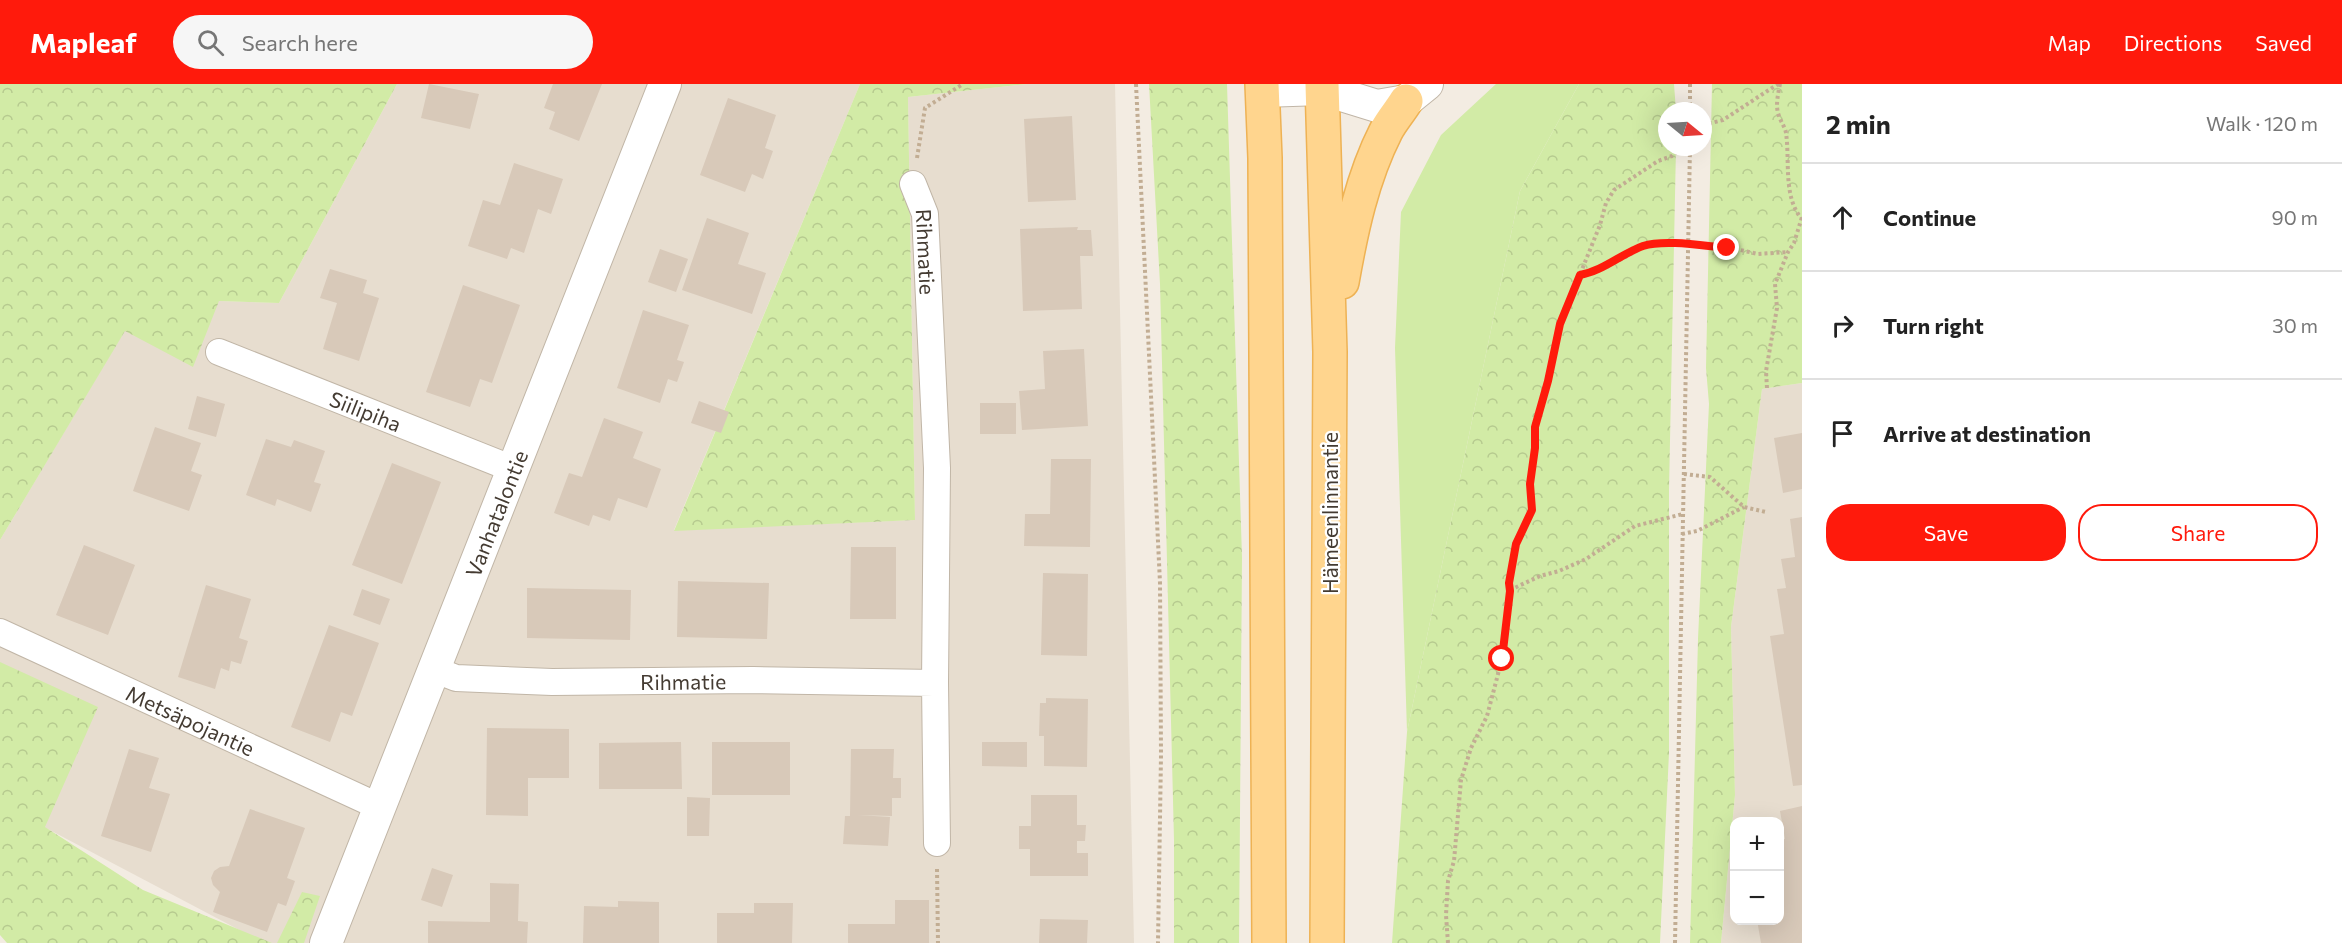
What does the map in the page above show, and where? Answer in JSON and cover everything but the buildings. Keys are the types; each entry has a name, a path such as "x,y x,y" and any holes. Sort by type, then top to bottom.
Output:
{"main road":[{"name":"Hämeenlinnantie","path":"1325,86 1330,352 1327,943"},
{"path":"1262,87 1265,158 1269,943"},
{"path":"1330,352 1353,225 1386,131 1417,92"}],"street":[{"name":"Vanhatalontie","path":"326,943 665,84"},
{"path":"1262,87 1325,86 1377,106 1417,92"},
{"name":"Rihmatie","path":"914,184 925,214 936,456 937,843"},
{"name":"Siilipiha","path":"219,352 513,469"},
{"name":"Metsäpojantie","path":"0,632 380,807"},
{"name":"Rihmatie","path":"433,669 456,678 552,682 753,680 935,683"}],"path":[{"path":"914,184 925,108 963,84"},
{"path":"1136,84 1160,584 1161,755 1158,943"},
{"path":"1690,84 1690,102"},
{"path":"1712,123 1723,120 1779,84"},
{"path":"1767,388 1766,371 1777,308 1775,284 1794,243 1802,218 1792,203 1791,186 1787,175 1786,135 1777,105 1779,84"},
{"path":"1449,943 1446,915 1448,881 1454,861 1461,780 1471,748 1487,716 1499,670 1516,544 1532,510 1530,484 1535,448 1535,427 1560,324 1600,225 1606,203 1614,190 1658,160 1672,156"},
{"path":"1674,943 1690,156"},
{"path":"1580,275 1617,261 1647,245 1688,244 1758,254 1788,252"},
{"path":"1684,474 1710,477 1744,507 1766,512"},
{"path":"1682,534 1697,531 1744,507"},
{"path":"1510,591 1540,576 1559,571 1586,559 1635,526 1683,514"},
{"path":"937,843 938,943"}],"shaded area":[{"path":"397,84 860,84 674,530 915,520 908,97 1027,84 1115,84 1134,943 264,943 44,827 97,707 0,668 0,540 125,330 219,301 279,303"},
{"path":"1802,383 1802,943 1721,943 1730,848 1730,925 1784,925 1784,817 1733,817 1735,795 1731,627 1762,389"}],"green space":[{"path":"0,84 397,84 279,303 219,301 193,367 125,331 0,540"},
{"path":"860,84 1027,84 908,97 915,520 674,531"},
{"path":"1149,84 1227,84 1242,557 1239,943 1174,943 1174,840 1160,284"},
{"path":"1496,84 1579,84 1520,191 1407,732 1395,348 1401,212 1441,135"},
{"path":"1579,84 1674,84 1675,102 1658,102 1658,156 1676,156 1669,490 1669,753 1660,943 1392,943 1407,732 1520,191"},
{"path":"1712,84 1802,84 1802,383 1762,389 1731,627 1735,795 1733,817 1730,817 1730,848 1721,943 1690,943 1698,639 1709,404 1706,368"},
{"path":"0,662 98,707 45,827 143,890 272,943 7,943 0,935"},
{"path":"302,892 320,896 304,943 277,943"}],"route":[{"path":"1502,659 1514,552 1532,510 1530,484 1535,448 1535,427 1560,324 1580,275 1617,261 1647,245 1688,244 1727,248"}]}
